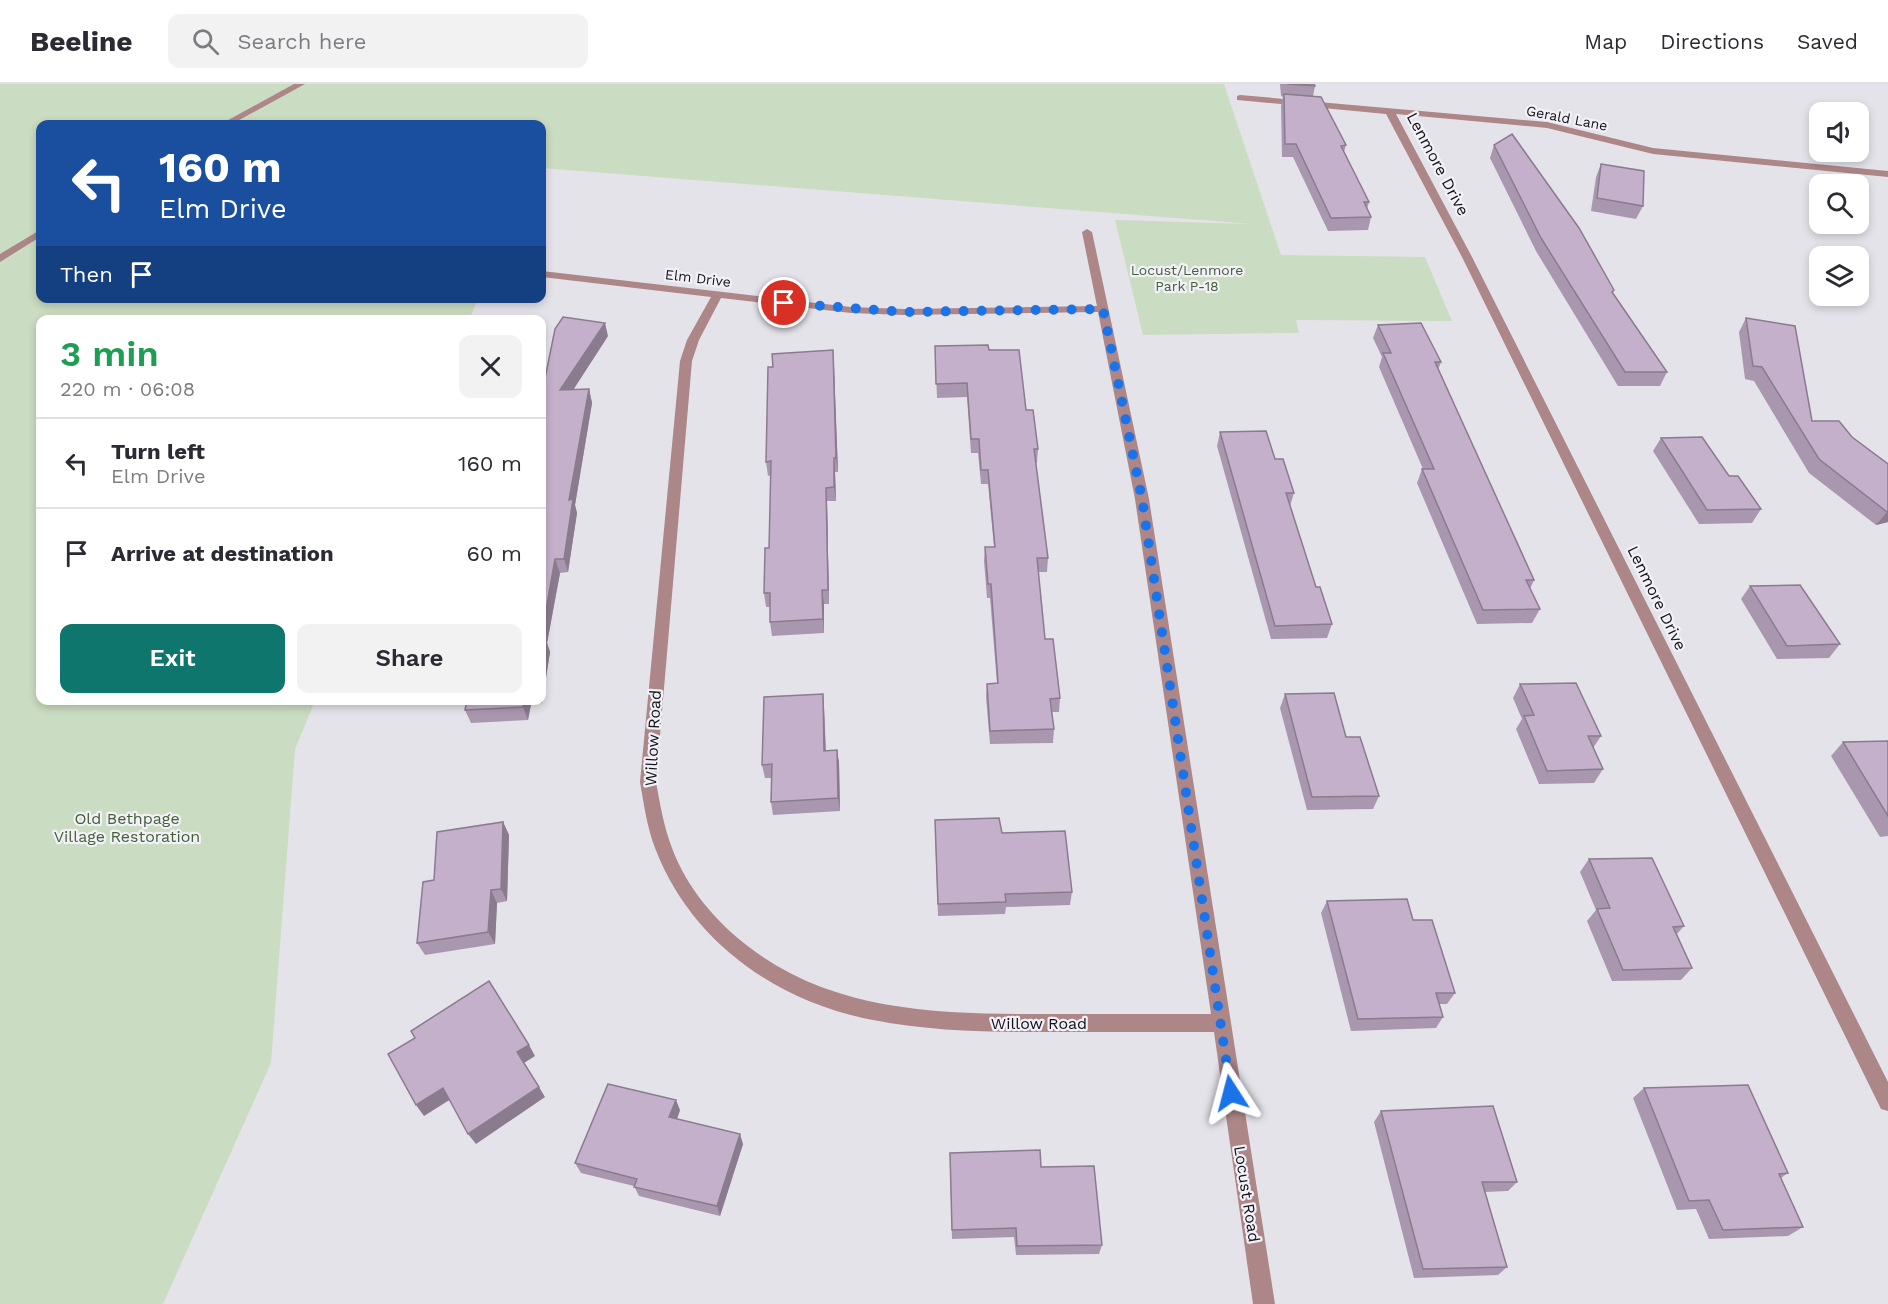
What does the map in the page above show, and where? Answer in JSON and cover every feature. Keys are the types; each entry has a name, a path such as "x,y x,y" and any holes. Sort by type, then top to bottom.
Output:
{"street":[{"path":"234,120 301,84"},
{"name":"Gerald Lane","path":"1240,98 1547,125 1653,151 1888,174"},
{"name":"Lenmore Drive","path":"1390,112 1472,267 1888,1102"},
{"name":"Locust Road","path":"1087,232 1142,499 1264,1304"},
{"path":"0,259 36,236"},
{"name":"Elm Drive","path":"546,275 717,296 893,312 1103,309"},
{"name":"Willow Road","path":"717,296 693,340 686,361 648,782 658,832 675,873 696,909 748,960 783,982 819,999 857,1010 924,1021 1221,1023"}],"green space":[{"name":"Old Bethpage Village Restoration","path":"0,84 1224,84 1281,255 1425,257 1452,321 1296,320 1299,333 1143,335 1115,220 1252,224 546,168 546,120 36,120 36,303 476,303 471,315 36,315 36,705 313,705 295,749 271,1063 163,1304 0,1304"}],"building":[{"path":"1287,84 1314,84 1315,86"},
{"path":"1284,94 1321,97 1346,145 1341,146 1369,202 1364,202 1371,217 1331,218 1296,144 1285,144"},
{"path":"1512,134 1579,228 1614,290 1612,292 1667,372 1625,372 1541,238 1494,145"},
{"path":"1601,164 1644,171 1643,206 1597,198"},
{"path":"563,317 605,323 560,390 589,389 569,500 573,499 564,559 555,559 546,610 546,373 555,329"},
{"path":"1746,318 1795,326 1812,421 1839,421 1852,437 1888,464 1887,512 1819,459 1762,367 1753,366"},
{"path":"1421,323 1441,362 1435,362 1534,580 1526,580 1540,609 1483,610 1422,469 1434,469 1383,353 1391,353 1378,325"},
{"path":"988,345 989,350 1019,350 1026,410 1033,410 1038,449 1034,449 1048,558 1037,558 1045,639 1053,639 1060,698 1050,699 1054,729 990,731 987,684 998,683 991,584 988,584 985,547 995,547 988,470 981,470 979,439 971,439 967,383 936,384 935,346"},
{"path":"833,350 836,458 834,458 834,487 826,488 828,590 822,590 823,619 770,622 770,593 764,593 765,548 769,548 771,461 766,462 768,367 773,367 772,354"},
{"path":"1266,431 1275,459 1283,459 1294,493 1286,493 1316,587 1320,587 1332,624 1275,626 1220,432"},
{"path":"1702,437 1729,476 1738,476 1761,509 1707,510 1661,438"},
{"path":"1800,585 1840,644 1787,646 1750,586"},
{"path":"1576,683 1601,736 1588,736 1603,769 1547,771 1524,716 1534,715 1520,684"},
{"path":"1334,693 1346,737 1360,737 1379,796 1312,797 1285,694"},
{"path":"823,694 824,751 837,750 838,798 771,802 772,764 762,765 764,697"},
{"path":"466,705 523,705 523,707 465,710"},
{"path":"1888,741 1888,816 1843,742"},
{"path":"999,818 1002,833 1065,831 1072,892 1005,894 1006,902 938,904 935,820"},
{"path":"503,822 501,889 491,890 488,932 417,943 423,882 434,880 437,832"},
{"path":"1652,858 1684,926 1673,927 1692,968 1623,970 1597,909 1610,908 1589,859"},
{"path":"1407,899 1413,920 1432,920 1455,993 1436,993 1443,1017 1358,1019 1327,901"},
{"path":"489,981 529,1045 517,1052 539,1087 468,1134 443,1088 416,1105 388,1054 415,1038 411,1031"},
{"path":"608,1084 676,1100 669,1117 740,1134 717,1206 634,1187 637,1179 575,1163"},
{"path":"1748,1085 1788,1173 1779,1174 1803,1227 1723,1230 1709,1200 1689,1201 1644,1088"},
{"path":"1493,1106 1517,1182 1482,1182 1507,1267 1423,1269 1381,1111"},
{"path":"1040,1150 1041,1167 1094,1166 1102,1245 1017,1246 1016,1228 952,1230 950,1153"}],"route":[{"path":"784,303 851,310 904,312 1103,309 1142,499 1231,1093"}],"park label":[{"name":"Locust/Lenmore Park P-18","path":"1187,278"}]}
